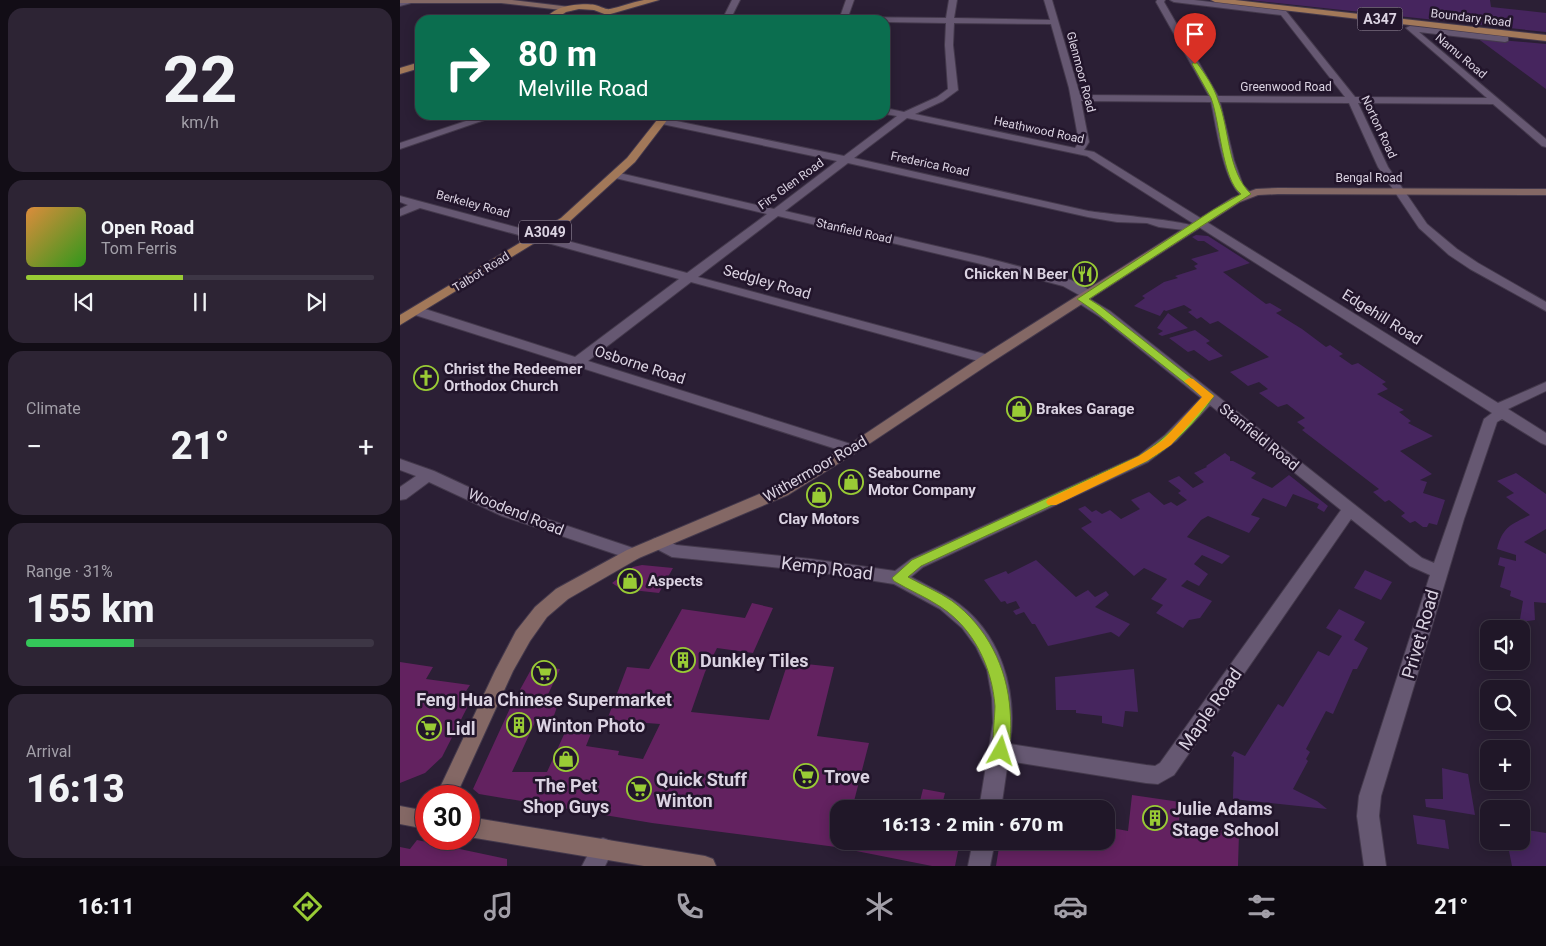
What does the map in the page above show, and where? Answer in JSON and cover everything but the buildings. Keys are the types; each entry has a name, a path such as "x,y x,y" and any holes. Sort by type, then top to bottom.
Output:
{"main road":[{"path":"554,15 557,12 570,9 655,0"},
{"name":"Boundary Road","path":"1214,0 1546,38"},
{"path":"611,15 641,1"},
{"path":"589,8 600,9 603,15"},
{"path":"400,71 415,66"},
{"name":"Talbot Road","path":"400,322 565,220 616,175 644,146 663,120"}],"street":[{"path":"728,15 736,0"},
{"path":"845,15 850,0"},
{"name":"Firs Glen Road","path":"577,362 904,116 940,99 953,90 950,20 953,0"},
{"name":"Glenmoor Road","path":"1048,0 1077,98 1084,142 1078,151"},
{"path":"1161,0 1160,2 1215,100 1229,160 1238,186 1241,191 1247,194"},
{"name":"Norton Road","path":"1174,0 1283,14 1352,100 1383,166 1423,226 1434,237 1474,266 1546,307"},
{"path":"400,3 500,1 570,9"},
{"path":"536,6 546,15"},
{"path":"890,20 1055,22"},
{"name":"Namu Road","path":"1505,39 1410,28 1546,144"},
{"name":"Greenwood Road","path":"1077,98 1494,100"},
{"name":"Heathwood Road","path":"890,112 1078,151 1098,158 1196,225"},
{"path":"400,146 479,120"},
{"name":"Frederica Road","path":"673,120 1088,214 1117,219 1148,220 1159,224 1196,225"},
{"name":"Stanfield Road","path":"616,175 1058,281 1079,288 1101,311 1416,562 1438,571"},
{"name":"Bengal Road","path":"1196,225 1247,194 1278,191 1546,192"},
{"name":"Berkeley Road","path":"400,199 538,237"},
{"path":"400,213 419,204"},
{"name":"Withermoor Road","path":"451,785 504,671 529,627 541,612 562,594 633,554 782,492 852,449 987,359 1196,225"},
{"name":"Edgehill Road","path":"1196,225 1546,440"},
{"name":"Sedgley Road","path":"538,237 987,359"},
{"name":"Osborne Road","path":"417,311 852,449"},
{"path":"1500,411 1546,386"},
{"path":"898,578 917,563 1143,459 1158,450 1176,434 1209,396"},
{"name":"Privet Road","path":"1375,866 1368,816 1370,796 1438,571 1491,419 1500,411"},
{"name":"Woodend Road","path":"400,464 428,474 508,512 633,554"},
{"path":"400,495 428,474"},
{"name":"Maple Road","path":"1001,751 1146,774 1158,775 1167,769 1350,509"},
{"name":"Kemp Road","path":"659,543 672,551 821,566 898,578 946,604 968,623 984,644 996,670 1002,698 1003,723 1001,751 992,800"},
{"path":"400,815 415,818"},
{"path":"480,830 598,857 705,866"},
{"path":"979,866 982,850"}],"shaded area":[{"path":"1249,0 1490,0 1491,7 1546,13 1546,32"},
{"path":"1477,38 1546,44 1546,89"},
{"path":"1196,235 1208,236 1250,263 1223,272 1266,304 1270,303 1282,310 1276,313 1326,347 1330,345 1343,354 1339,356 1352,365 1358,363 1386,382 1382,384 1388,389 1377,394 1404,410 1399,412 1411,421 1408,423 1433,436 1400,451 1432,474 1420,480 1427,482 1423,493 1445,500 1437,525 1429,523 1427,527 1423,527 1415,521 1410,523 1401,516 1405,513 1389,500 1385,502 1373,492 1379,489 1302,430 1305,428 1297,422 1305,418 1287,404 1278,407 1259,393 1268,389 1259,382 1248,386 1230,372 1269,357 1218,321 1210,324 1201,317 1197,319 1188,312 1192,310 1184,305 1164,310 1160,316 1134,306 1145,298 1142,296 1164,282 1178,278 1175,276 1197,269 1194,266 1198,264 1191,259 1219,251 1204,241 1198,241 1192,237"},
{"path":"1168,313 1188,328 1162,336 1158,334 1163,331 1157,328"},
{"path":"1195,330 1210,341 1206,343 1223,356 1209,361 1194,350 1188,352 1169,338"},
{"path":"1225,453 1230,457 1230,461 1256,473 1251,478 1272,488 1289,475 1328,506 1324,512 1317,508 1319,504 1293,494 1286,507 1263,498 1251,515 1260,518 1249,533 1208,516 1201,520 1187,537 1230,556 1222,564 1202,555 1194,564 1208,574 1199,586 1187,580 1181,586 1212,601 1200,618 1189,620 1183,628 1156,613 1163,605 1151,599 1167,579 1144,568 1134,576 1081,528 1092,522 1078,509 1085,506 1092,512 1096,510 1102,514 1110,510 1121,519 1140,509 1131,500 1149,492 1164,505 1171,502 1177,506 1187,500 1178,493 1181,491 1168,481 1179,476 1193,488 1204,482 1194,473 1207,467"},
{"path":"1516,473 1546,494 1546,529 1524,542 1546,554 1546,603 1534,602 1535,620 1520,620 1523,601 1510,596 1511,591 1500,587 1505,567 1498,565 1500,557 1516,561 1516,555 1497,549 1499,541 1509,527 1530,515 1506,497 1514,493 1497,481"},
{"path":"1036,560 1076,597 1088,590 1095,597 1106,591 1109,595 1095,607 1130,624 1119,637 1111,632 1048,646 1035,624 1032,624 1024,612 1016,615 1013,611 1020,608 1016,601 1007,604 1005,601 1001,602 984,580 1006,571 1008,574"},
{"path":"1365,570 1392,582 1381,600 1354,588"},
{"path":"1339,609 1365,622 1354,640 1368,648 1357,669 1353,669 1333,714 1326,711 1306,749 1310,752 1306,759 1308,761 1293,789 1317,801 1327,809 1233,799 1234,757 1231,756 1234,751 1245,756 1278,704 1283,707 1318,651 1329,656 1342,636 1326,628"},
{"path":"1134,669 1138,712 1125,711 1123,727 1102,723 1102,716 1076,713 1076,710 1056,710 1055,677"},
{"path":"1442,768 1468,774 1475,815 1426,807 1425,799 1443,799"},
{"path":"1413,815 1445,820 1449,849 1417,844"},
{"path":"1530,830 1546,833 1546,866 1512,866 1509,850 1530,850"}],"slow traffic":[{"path":"1052,502 1158,450 1176,434 1209,396 1189,381"}],"place":[{"name":"Chicken N Beer","path":"1085,274"},
{"name":"Christ the Redeemer Orthodox Church","path":"426,378"},
{"name":"Brakes Garage","path":"1019,409"},
{"name":"Seabourne Motor Company","path":"851,482"},
{"name":"Clay Motors","path":"819,495"},
{"name":"Aspects","path":"630,581"},
{"name":"Dunkley Tiles","path":"683,660"},
{"name":"Feng Hua Chinese Supermarket","path":"544,673"},
{"name":"Winton Photo","path":"519,725"},
{"name":"Lidl","path":"429,728"},
{"name":"The Pet Shop Guys","path":"566,759"},
{"name":"Trove","path":"806,776"},
{"name":"Quick Stuff Winton","path":"639,789"},
{"name":"Julie Adams Stage School","path":"1155,818"}],"route":[{"path":"1001,751 1002,698 996,670 984,644 968,623 946,604 918,587 898,578 917,563 1143,459 1158,450 1176,434 1209,396 1097,308 1082,299 1247,194 1241,191 1238,186 1229,160 1215,100 1195,64"}]}
